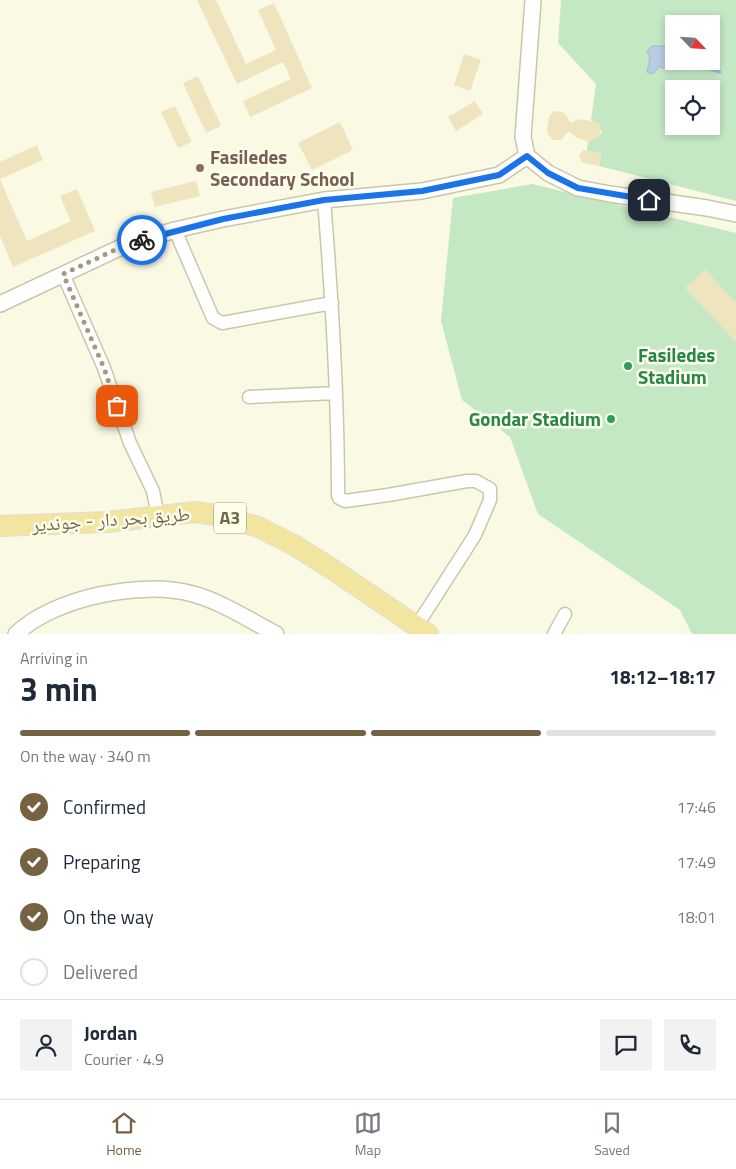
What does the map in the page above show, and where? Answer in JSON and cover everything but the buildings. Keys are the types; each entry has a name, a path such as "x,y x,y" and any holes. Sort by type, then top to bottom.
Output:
{"highway":[{"name":"طريق بحر دار - جوندير","path":"0,526 107,522 195,512 222,516 258,527 294,545 332,568 422,630"}],"street":[{"path":"532,0 523,137 527,156 548,173 578,188 736,214"},
{"path":"0,304 128,244 175,230 324,200 422,191 499,175 527,156"},
{"path":"324,200 332,303 338,495 345,501 466,481 476,481 490,489 490,500 475,535 422,630"},
{"path":"175,230 213,318 217,322 222,323 332,303"},
{"path":"63,274 104,368 130,443 153,491 158,516"},
{"path":"249,397 336,393"},
{"path":"16,634 25,625 48,611 80,599 157,588 193,594 226,608 276,634"},
{"path":"554,634 565,614"}],"green space":[{"path":"561,0 736,0 736,201 599,166 601,154 587,151 588,140 597,138 602,132 599,124 591,120 596,84 558,43"},
{"name":"Gondar Stadium","path":"532,184 736,233 736,634 692,634 680,610 538,514 510,437 462,400 441,321 453,198"}],"water":[{"path":"652,46 665,47 665,69 659,66 653,73 647,72 650,58 647,52"}],"waterway":[{"path":"713,70 720,72"}],"way so far":[{"path":"117,406 104,368 63,274 128,244 142,240"}],"place":[{"name":"Fasiledes Secondary School","path":"200,168"},
{"name":"Fasiledes Stadium","path":"628,366"},
{"name":"Gondar Stadium","path":"611,419"}],"route":[{"path":"142,240 223,219 324,200 422,191 499,175 527,156 548,173 578,188 649,200"}]}
